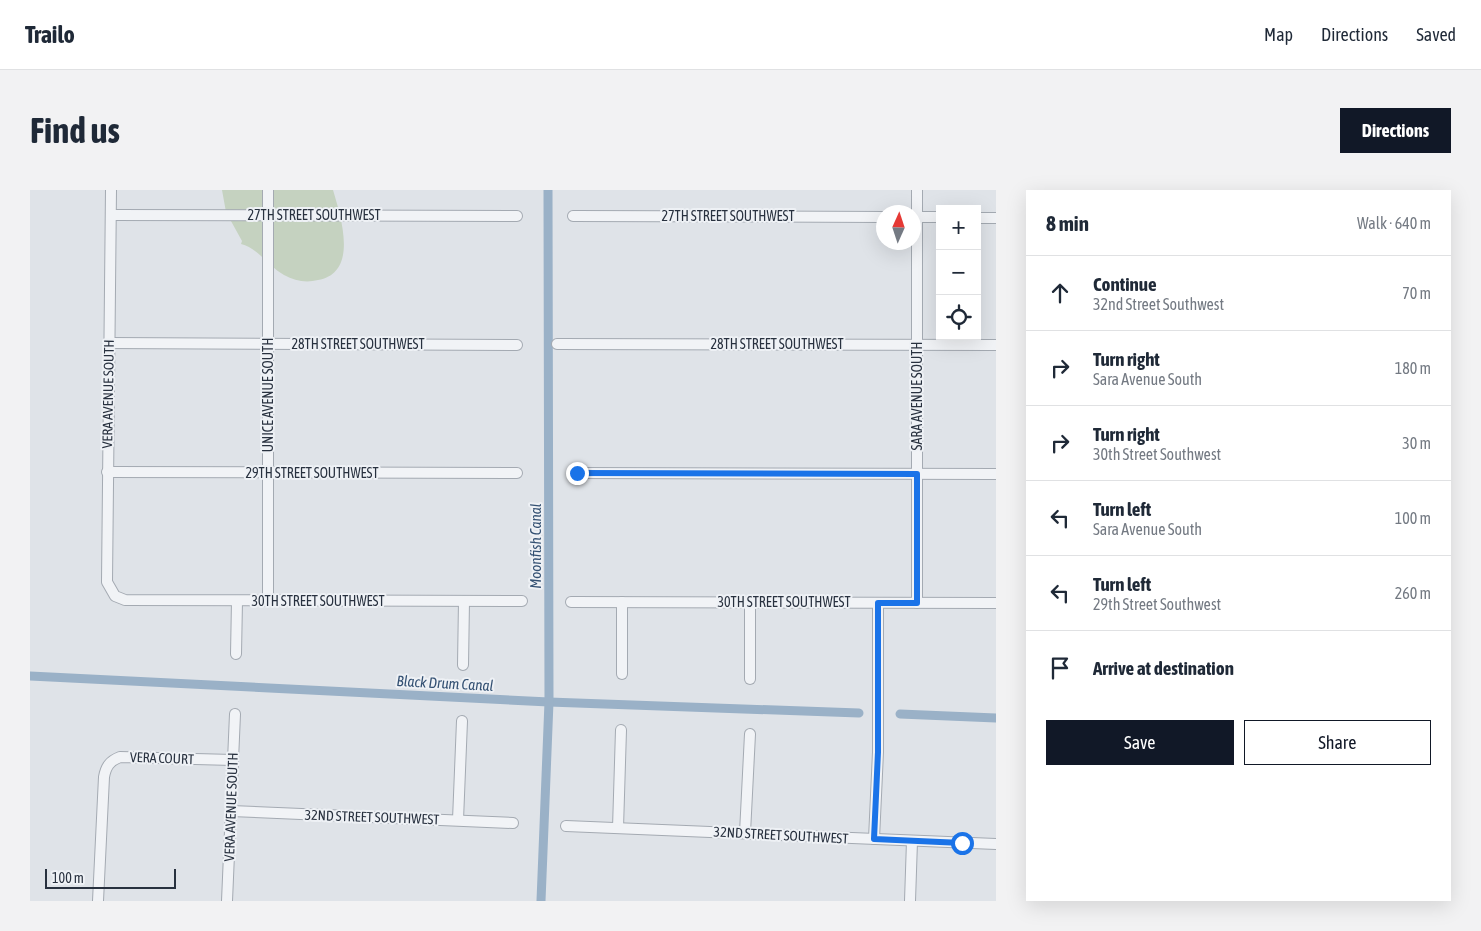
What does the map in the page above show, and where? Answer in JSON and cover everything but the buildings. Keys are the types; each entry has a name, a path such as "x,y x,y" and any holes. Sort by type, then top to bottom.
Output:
{"street":[{"name":"VERA AVENUE SOUTH","path":"111,190 107,582 115,596"},
{"name":"UNICE AVENUE SOUTH","path":"268,190 268,600"},
{"name":"SARA AVENUE SOUTH","path":"916,205 918,190"},
{"name":"27TH STREET SOUTHWEST","path":"111,215 517,216"},
{"name":"27TH STREET SOUTHWEST","path":"573,216 876,217"},
{"path":"921,217 936,217"},
{"path":"981,218 996,218"},
{"name":"SARA AVENUE SOUTH","path":"916,250 917,603"},
{"name":"28TH STREET SOUTHWEST","path":"109,343 517,345"},
{"name":"28TH STREET SOUTHWEST","path":"557,344 996,345"},
{"name":"29TH STREET SOUTHWEST","path":"108,472 517,473"},
{"path":"577,473 996,474"},
{"name":"30TH STREET SOUTHWEST","path":"115,596 125,600 522,601"},
{"path":"236,654 237,601"},
{"path":"463,665 464,601"},
{"name":"30TH STREET SOUTHWEST","path":"571,602 996,603"},
{"path":"622,602 622,674"},
{"path":"750,602 750,679"},
{"path":"874,839 878,752 878,603"},
{"name":"VERA AVENUE SOUTH","path":"227,901 235,714"},
{"path":"458,820 462,721"},
{"path":"618,828 621,730"},
{"path":"745,833 750,734"},
{"name":"VERA COURT","path":"98,901 104,778 106,768 112,760 120,757 233,760"},
{"name":"32ND STREET SOUTHWEST","path":"231,811 513,823"},
{"name":"32ND STREET SOUTHWEST","path":"566,826 996,844"},
{"path":"910,901 912,841"}],"green space":[{"path":"222,190 333,190 343,228 343,256 339,267 331,275 318,280 301,281 284,275 253,249 241,244 242,241 226,212"}],"waterway":[{"name":"Moonfish Canal","path":"541,901 549,702 548,190"},
{"name":"Black Drum Canal","path":"30,676 549,702 859,713"},
{"name":"Black Drum Canal","path":"900,714 996,718"}],"route":[{"path":"577,473 917,474 917,603 878,603 879,696 874,839 962,843"}]}
